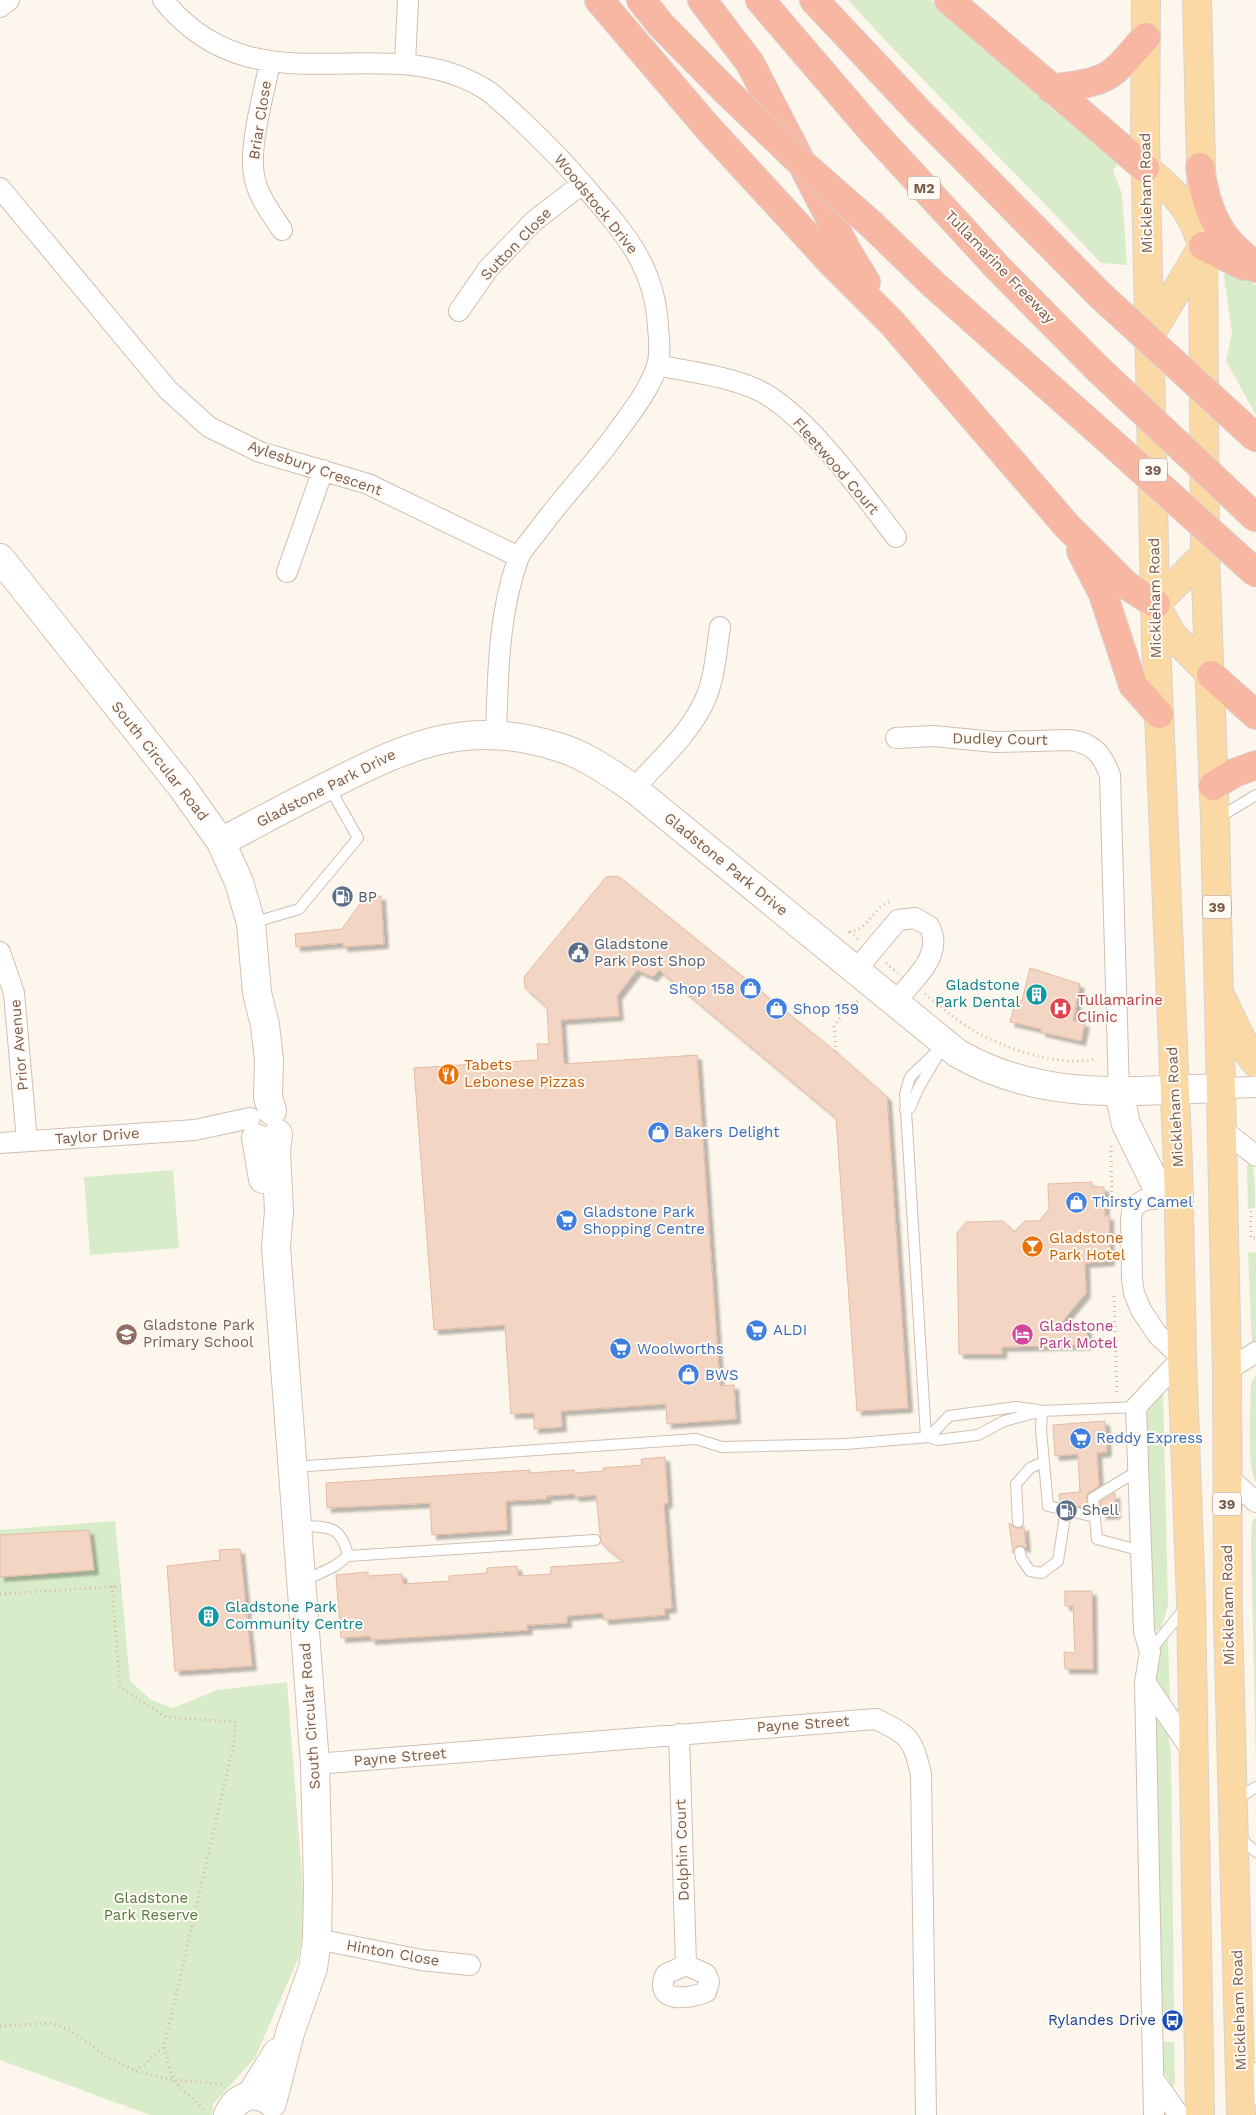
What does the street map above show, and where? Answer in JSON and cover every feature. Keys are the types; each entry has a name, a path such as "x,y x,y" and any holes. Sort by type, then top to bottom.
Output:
{"highway":[{"path":"599,0 708,128 832,263 892,323 1067,526 1126,584 1156,604"},
{"path":"641,0 661,25 796,158 871,224 933,284 1256,573"},
{"path":"702,0 750,63 847,251 892,323"},
{"name":"Tullamarine Freeway","path":"760,0 879,139 999,269 1097,368 1256,518"},
{"path":"814,0 920,113 1101,296 1256,438"},
{"path":"949,0 1145,168"},
{"path":"1051,88 1093,82 1106,77 1123,63 1146,37"},
{"path":"1200,166 1207,204 1218,228 1230,244 1256,268"},
{"path":"1203,246 1256,274"},
{"path":"1067,526 1103,594 1133,685 1159,714"},
{"path":"1211,675 1256,715"},
{"path":"1213,786 1228,776 1256,764"}],"main road":[{"name":"Mickleham Road","path":"1146,0 1145,168 1156,604 1173,1090 1179,1195 1182,1358 1191,1601 1200,2115"},
{"name":"Mickleham Road","path":"1197,0 1203,246 1206,554 1215,820 1227,1371 1233,1801 1251,2083 1241,2115"},
{"path":"1145,168 1162,182 1187,208 1203,246 1150,335"},
{"path":"1206,554 1156,604 1172,635 1211,675"},
{"path":"1219,994 1247,1051 1256,1063"}],"street":[{"path":"0,7 9,0"},
{"name":"Woodstock Drive","path":"163,0 177,18 210,42 244,57 270,62 316,66 404,64 447,72 488,91 546,142 635,248 648,276 657,305 659,353 657,365 647,387 619,431 559,501 519,556 504,613 496,735"},
{"path":"404,64 408,0"},
{"name":"Briar Close","path":"270,62 251,155 254,180 262,199 282,230"},
{"name":"Sutton Close","path":"459,311 488,269 534,221 582,184"},
{"name":"Aylesbury Crescent","path":"0,188 168,390 210,427 260,452 368,484 519,556"},
{"name":"Fleetwood Court","path":"657,365 736,382 758,390 782,405 820,443 896,537"},
{"path":"287,572 323,470"},
{"name":"South Circular Road","path":"0,558 182,787 221,842 239,882 251,923 257,993 252,1028 267,1212 276,1247 315,1764 318,1839 317,1940 313,1968 265,2102"},
{"path":"634,789 684,733 704,703 713,673 720,627"},
{"name":"Gladstone Park Drive","path":"221,842 329,786 394,754 422,743 449,737 496,735 536,740 582,756 634,789 872,967 912,991 945,1043 974,1062 1023,1081 1084,1092 1220,1088"},
{"name":"Dudley Court","path":"896,738 933,736 995,742 1070,740 1081,742 1100,752 1110,775 1119,1092"},
{"path":"872,967 898,920 915,918 929,926 934,934 934,948 912,991"},
{"name":"Prior Avenue","path":"0,952 14,993 27,1141"},
{"path":"1220,1088 1256,1087"},
{"path":"1119,1092 1126,1124 1158,1189 1179,1195"},
{"name":"Taylor Drive","path":"0,1143 260,1125"},
{"path":"1221,1128 1256,1156"},
{"path":"1154,2115 1146,1682 1150,1652 1144,1631 1136,1407 1182,1358 1156,1334 1135,1298 1132,1279 1131,1219 1133,1207 1138,1203 1179,1195"},
{"path":"1227,1371 1256,1352"},
{"path":"1227,1476 1256,1502"},
{"path":"1146,1682 1194,1754"},
{"name":"Payne Street","path":"315,1764 876,1719 904,1733 915,1750 921,1774 926,2115"},
{"name":"Dolphin Court","path":"679,1734 686,1965"},
{"name":"Hinton Close","path":"317,1940 422,1960 470,1965"},
{"path":"1153,2078 1178,2115"},
{"path":"228,2115 236,2102 265,2102"}],"lane":[{"path":"251,923 299,909 358,838 329,786"},
{"path":"1215,820 1256,795"},
{"path":"928,1437 905,1110 910,1108 918,1089 945,1043"},
{"path":"928,1437 949,1416 1016,1407 1042,1411 1136,1407"},
{"path":"292,1468 696,1439 722,1447 846,1444 928,1437 937,1440 978,1435 1004,1421 1042,1411"},
{"path":"1042,1411 1048,1506 1095,1517"},
{"path":"1018,1522 1016,1484 1030,1468 1044,1462"},
{"path":"1139,1470 1093,1498 1097,1539 1142,1551"},
{"path":"1020,1552 1021,1558 1030,1571 1042,1573 1058,1561 1066,1510"},
{"path":"297,1526 329,1528 337,1531 344,1541 348,1556"},
{"path":"300,1583 335,1566 348,1556 595,1540"},
{"path":"1150,1652 1191,1601"},
{"path":"1233,1801 1256,1787"},
{"path":"1234,1833 1256,1852"}],"path":[{"path":"896,900 888,902 877,910 859,931 850,932 872,967 912,991 930,997 971,1030 1007,1047 1075,1061 1094,1059"},
{"path":"836,1052 834,1026 872,967"},
{"path":"912,991 930,997"},
{"path":"1251,1211 1252,1238 1256,1238"},
{"path":"112,1586 120,1687 166,1717 236,1722 234,1743 164,2047 173,2080 207,2115"},
{"path":"0,1594 123,1586"},
{"path":"0,2026 50,2023 70,2030 110,2059 136,2071 173,2080 225,2084 265,2102"},
{"path":"136,2071 164,2047"}],"green space":[{"path":"848,0 931,0 1013,67 1039,98 1116,162 1117,165 1113,170 1122,194 1127,265 1101,263 910,67"},
{"path":"1226,272 1232,272 1256,285 1256,415 1226,361 1232,332 1224,276"},
{"path":"1250,1162 1254,1177 1255,1208 1248,1209 1247,1167"},
{"path":"173,1170 179,1248 90,1255 84,1177"},
{"path":"1256,1252 1256,1345 1252,1347 1248,1253"},
{"path":"1256,1374 1256,1483 1251,1463 1250,1435 1251,1383"},
{"path":"1163,1390 1168,1606 1161,1628 1154,1632 1146,1417 1150,1405"},
{"path":"1256,1517 1256,1767 1251,1542 1252,1522"},
{"name":"Gladstone Park Reserve","path":"115,1521 130,1681 151,1700 173,1708 218,1690 287,1682 302,1877 304,1928 298,1959 255,2058 213,2104 212,2115 150,2115 0,2060 0,1530"},
{"path":"1168,1639 1170,1701 1154,1675 1159,1649 1165,1640"},
{"path":"1154,1709 1167,1729 1171,1753 1174,2012 1158,2013"},
{"path":"1159,2042 1174,2042 1175,2080 1173,2088 1161,2066"}],"building":[{"name":"Gladstone Park Shopping Centre","path":"618,876 836,1052 887,1097 908,1408 857,1411 836,1118 659,970 653,977 637,970 617,996 619,1016 561,1020 564,1064 697,1055 720,1386 734,1385 736,1419 667,1424 666,1404 561,1411 562,1427 534,1429 534,1413 511,1414 505,1325 434,1330 414,1068 538,1060 537,1044 549,1044 547,1007 525,988 524,977 606,877"},
{"path":"381,896 384,944 343,947 343,943 296,947 295,934 342,929 364,898"},
{"path":"1030,968 1080,984 1073,1021 1085,1023 1081,1041 1041,1032 1041,1029 1010,1022 1016,999 1022,1001"},
{"name":"Gladstone Park Hotel","path":"1092,1182 1092,1187 1104,1187 1105,1216 1109,1216 1110,1261 1085,1263 1086,1293 1061,1323 1087,1323 1087,1345 1002,1347 1002,1354 959,1354 957,1233 966,1222 1003,1221 1014,1232 1025,1221 1039,1221 1049,1209 1048,1184"},
{"name":"Reddy Express","path":"1105,1421 1107,1452 1097,1453 1099,1486 1087,1494 1087,1508 1060,1502 1059,1494 1080,1492 1078,1454 1055,1456 1053,1425"},
{"path":"665,1457 668,1503 664,1504 672,1608 664,1609 665,1615 604,1620 603,1613 567,1616 567,1623 527,1625 528,1630 371,1640 370,1636 341,1638 336,1575 368,1572 368,1576 402,1574 403,1584 449,1581 449,1576 487,1573 487,1568 517,1566 518,1576 551,1574 551,1567 624,1562 601,1543 596,1495 575,1497 575,1494 546,1496 547,1499 506,1501 507,1530 432,1535 430,1503 327,1508 326,1483 530,1470 530,1473 574,1470 575,1473 603,1471 603,1468 642,1465 641,1459"},
{"path":"1115,1493 1116,1514 1102,1515 1100,1502"},
{"path":"1009,1523 1018,1529 1024,1526 1026,1548 1018,1545 1013,1553"},
{"path":"89,1530 94,1570 0,1577 0,1535"},
{"name":"Gladstone Park Community Centre","path":"240,1549 252,1666 175,1671 167,1566 220,1560 219,1550"},
{"path":"1065,1591 1092,1591 1093,1669 1065,1669 1064,1652 1075,1653 1073,1606 1065,1606"}],"place":[{"name":"BP","path":"342,897"},
{"name":"Gladstone Park Post Shop","path":"578,953"},
{"name":"Shop 158","path":"751,989"},
{"name":"Gladstone Park Dental","path":"1036,994"},
{"name":"Shop 159","path":"777,1009"},
{"name":"Tullamarine Clinic","path":"1061,1009"},
{"name":"Tabets Lebonese Pizzas","path":"448,1074"},
{"name":"Bakers Delight","path":"658,1132"},
{"name":"Thirsty Camel","path":"1076,1202"},
{"name":"Gladstone Park Shopping Centre","path":"567,1221"},
{"name":"Gladstone Park Hotel","path":"1033,1247"},
{"name":"ALDI","path":"757,1330"},
{"name":"Gladstone Park Primary School","path":"127,1334"},
{"name":"Gladstone Park Motel","path":"1023,1335"},
{"name":"Woolworths","path":"621,1349"},
{"name":"BWS","path":"689,1375"},
{"name":"Reddy Express","path":"1080,1438"},
{"name":"Shell","path":"1066,1510"},
{"name":"Gladstone Park Community Centre","path":"209,1616"},
{"name":"Rylandes Drive","path":"1172,2020"}]}
